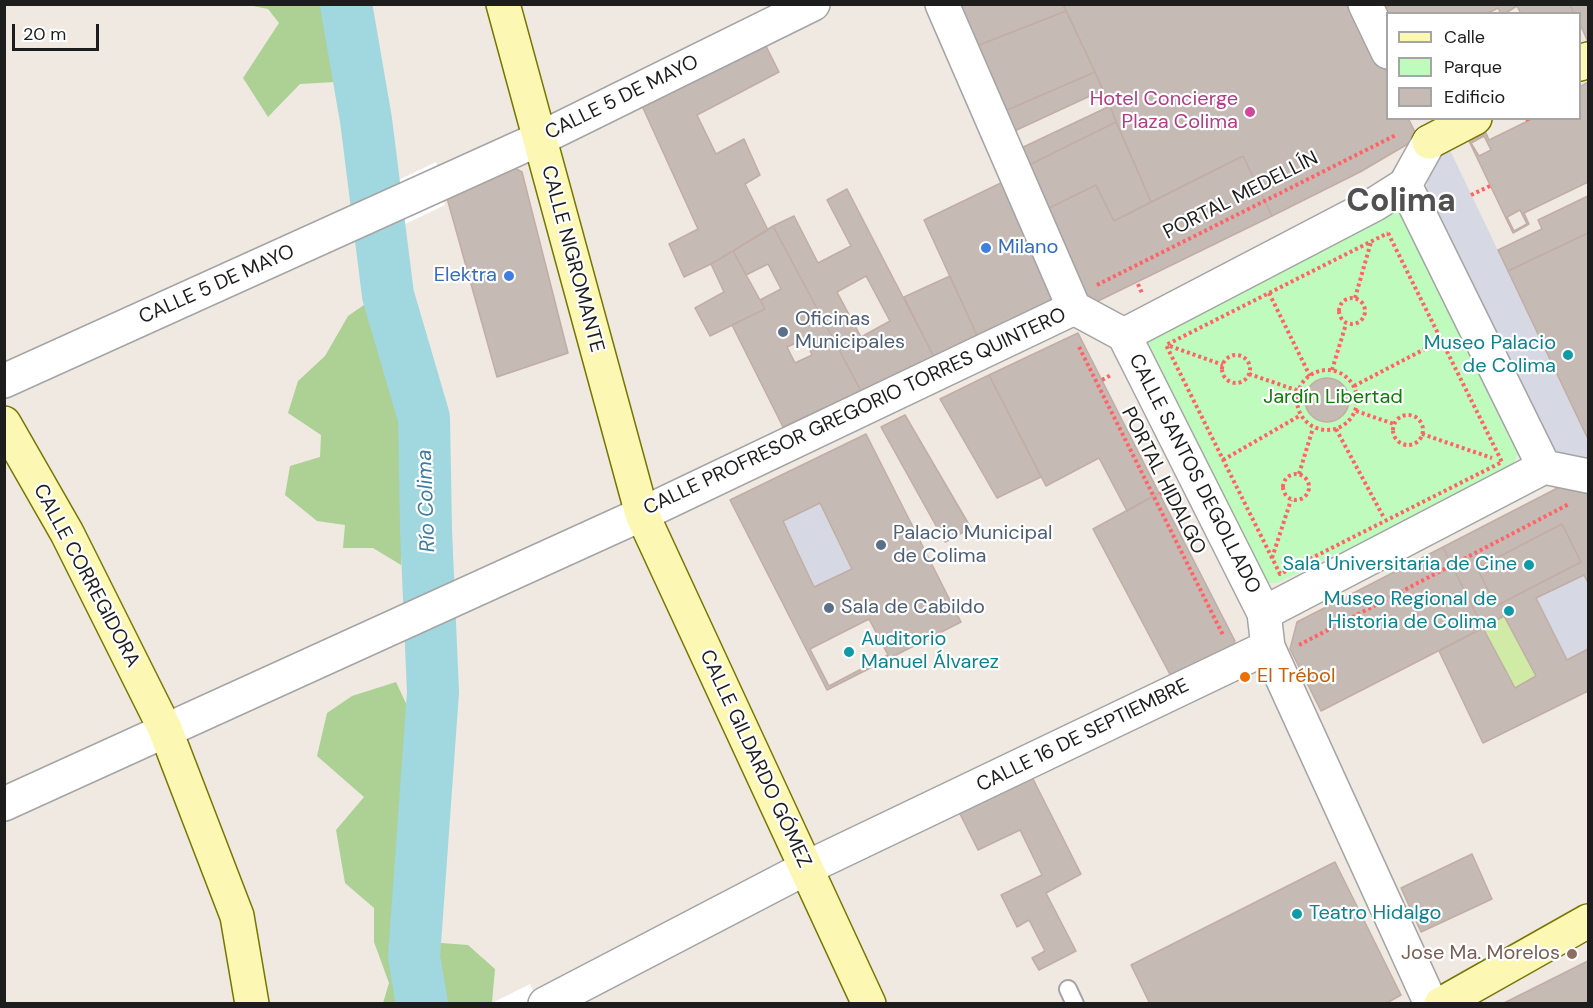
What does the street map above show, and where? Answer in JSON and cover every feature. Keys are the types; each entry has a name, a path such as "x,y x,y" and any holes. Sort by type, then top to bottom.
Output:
{"street":[{"name":"CALLE NIGROMANTE","path":"503,4 642,514"},
{"name":"CALLE 5 DE MAYO","path":"4,381 539,139 813,4"},
{"path":"942,4 1083,298"},
{"path":"1365,4 1386,48"},
{"path":"1466,120 1419,131 1406,186 1544,467 1583,488"},
{"path":"1124,335 1376,204 1406,186"},
{"name":"CALLE PROFRESOR GREGORIO TORRES QUINTERO","path":"4,804 642,514 1083,298 1124,335"},
{"name":"CALLE SANTOS DEGOLLADO","path":"1124,335 1264,613"},
{"name":"CALLE CORREGIDORA","path":"4,423 67,533 165,729 237,916 252,1004"},
{"path":"1431,1004 1264,613 1544,467"},
{"name":"CALLE GILDARDO GÓMEZ","path":"642,514 869,1004"},
{"name":"CALLE 16 DE SEPTIEMBRE","path":"545,1004 806,868 1279,648"},
{"path":"1441,1004 1588,921"}],"path":[{"name":"PORTAL MEDELLÍN","path":"1083,298 1419,131"},
{"path":"1472,195 1490,186"},
{"path":"1166,345 1388,233 1502,462"},
{"path":"1354,298 1371,241"},
{"path":"1269,293 1310,376"},
{"path":"1347,299 1359,300 1365,306 1365,315 1355,324 1346,324 1339,315 1339,307 1347,299"},
{"path":"1332,370 1346,324"},
{"path":"1354,386 1442,340"},
{"path":"1166,345 1223,365"},
{"path":"1166,345 1280,574 1502,462"},
{"name":"PORTAL HIDALGO","path":"1079,346 1226,641"},
{"path":"1232,356 1241,356 1248,361 1249,374 1243,381 1234,382 1226,378 1222,369 1223,365 1232,356"},
{"path":"1332,370 1346,376 1354,386 1357,394 1356,411 1344,425 1336,429 1313,428 1301,415 1297,399 1299,391 1301,385 1316,372 1332,370"},
{"path":"1249,374 1299,391"},
{"path":"1356,411 1394,424"},
{"path":"1223,460 1301,415"},
{"path":"1410,415 1419,420 1423,428 1422,434 1413,444 1402,444 1393,433 1394,424 1401,417 1410,415"},
{"path":"1299,474 1313,428"},
{"path":"1336,429 1385,520"},
{"path":"1422,434 1502,462"},
{"path":"1299,474 1307,479 1309,491 1300,500 1290,500 1284,493 1283,483 1290,475 1299,474"},
{"path":"1279,648 1583,488"},
{"path":"1272,558 1290,500"}],"green space":[{"path":"248,5 330,5 335,82 300,84 268,117 243,78 279,23 268,9"},
{"name":"Jardín Libertad","path":"1386,212 1397,212 1408,220 1518,453 1513,466 1505,473 1277,583 1266,583 1141,350 1145,335"},
{"path":"371,300 405,431 401,565 373,548 343,548 345,525 317,521 285,495 290,466 320,457 321,435 288,413 298,381 325,356 348,316"},
{"path":"1504,616 1536,676 1515,688 1483,628"},
{"path":"396,682 418,729 436,800 411,865 432,899 428,942 468,945 495,969 492,1002 490,1003 383,1003 389,983 374,942 374,908 345,883 336,830 364,797 317,756 327,713 352,696"}],"shaded area":[{"path":"1449,148 1588,439 1588,467 1560,463 1424,194 1436,155"},
{"path":"820,503 852,569 814,587 783,521"},
{"path":"1584,575 1588,583 1588,649 1567,660 1536,598"}],"pier":[{"path":"436,162 445,205 361,245 353,202"},
{"path":"530,984 538,1003 490,1004"}],"building":[{"path":"948,4 1063,4 1066,11 969,49"},
{"name":"Hotel Concierge Plaza Colima","path":"1063,4 1354,4 1386,71 1386,120 1409,120 1418,138 1360,172 1272,216 1243,156 1151,202"},
{"path":"1392,4 1570,4 1573,12 1520,12 1517,6 1507,12 1500,12 1498,8 1490,12 1386,13 1382,10"},
{"path":"1570,4 1588,4 1588,42 1581,26 1581,12 1573,12"},
{"path":"1066,11 1095,72 998,114 969,49"},
{"path":"761,36 779,72 697,115 716,154 744,139 760,175 745,184 768,230 711,264 684,277 669,244 698,229 638,97"},
{"path":"1095,72 1103,90 1008,134 998,114"},
{"path":"1588,82 1588,182 1524,213 1529,224 1513,233 1469,141 1486,133 1489,140 1530,120 1581,120 1581,86"},
{"path":"1110,106 1116,122 1023,168 1015,151"},
{"path":"1116,122 1151,202 1114,221 1096,185 1043,211 1023,168"},
{"path":"1484,136 1491,150 1479,156 1471,143"},
{"path":"1243,156 1272,216 1096,302 1077,288 1043,211 1096,185 1114,221"},
{"name":"Elektra","path":"513,167 522,172 568,353 497,377 447,198"},
{"name":"Milano","path":"1005,181 1055,293 1047,310 980,342 924,220"},
{"path":"847,189 934,357 861,391 773,226 794,216 818,263 851,246 827,200","holes":["866,276 890,321 861,337 837,292"]},
{"path":"1588,196 1588,233 1508,271 1498,250 1542,229 1538,220"},
{"path":"1520,210 1527,224 1514,231 1507,217"},
{"name":"Oficinas Municipales","path":"773,226 861,391 783,427 732,325 765,309 760,300 781,289 768,264 746,275 733,251","holes":["805,339 812,355 795,363 787,347"]},
{"name":"Museo Palacio de Colima","path":"1588,233 1588,439 1508,271"},
{"path":"733,251 765,309 710,336 695,308 724,292 711,264"},
{"path":"950,276 980,342 934,357 904,297"},
{"path":"1078,333 1159,493 1127,511 1099,458 1046,486 989,375"},
{"path":"989,375 1041,477 997,498 940,399"},
{"path":"1327,378 1342,385 1349,400 1342,415 1327,422 1312,415 1305,400 1312,385"},
{"path":"905,415 971,528 945,542 881,427"},
{"name":"Palacio Municipal de Colima","path":"866,434 961,622 827,690 730,500","holes":["820,503 852,569 814,587 783,521"]},
{"name":"Museo Regional de Historia de Colima","path":"1575,479 1588,486 1588,583 1584,575 1536,598 1567,660 1588,649 1588,691 1483,743 1439,651 1483,628 1443,547","holes":["1562,524 1581,562 1496,606 1477,568","1504,616 1536,676 1515,688 1483,628"]},
{"path":"1159,493 1235,641 1228,655 1174,682 1093,529"},
{"name":"Sala Universitaria de Cine","path":"1562,524 1581,562 1496,606 1477,568"},
{"path":"1443,547 1483,628 1321,711 1290,649 1297,622"},
{"name":"Auditorio Manuel Álvarez","path":"869,619 888,655 829,686 810,649"},
{"path":"1029,771 1081,874 1046,893 1076,951 1039,970 1032,958 1045,951 1029,920 1017,927 1001,895 1042,875 1020,830 978,850 957,808"},
{"path":"1472,854 1492,899 1421,932 1401,888"},
{"name":"Teatro Hidalgo","path":"1335,862 1401,995 1385,1004 1150,1004 1131,965"},
{"path":"1588,961 1588,1000 1582,1004 1502,1004"}],"waterway":[{"name":"Río Colima","path":"346,4 366,120 388,295 424,418 433,692 414,957 422,1004"}],"place":[{"name":"Hotel Concierge Plaza Colima","path":"1250,112"},
{"name":"Milano","path":"986,248"},
{"name":"Elektra","path":"509,276"},
{"name":"Oficinas Municipales","path":"783,332"},
{"name":"Museo Palacio de Colima","path":"1568,355"},
{"name":"Palacio Municipal de Colima","path":"881,545"},
{"name":"Sala Universitaria de Cine","path":"1529,565"},
{"name":"Sala de Cabildo","path":"829,608"},
{"name":"Museo Regional de Historia de Colima","path":"1509,611"},
{"name":"Auditorio Manuel Álvarez","path":"849,652"},
{"name":"El Trébol","path":"1245,677"},
{"name":"Teatro Hidalgo","path":"1297,914"},
{"name":"Jose Ma. Morelos","path":"1572,954"}],"district":[{"name":"Colima","path":"1401,203"}]}
